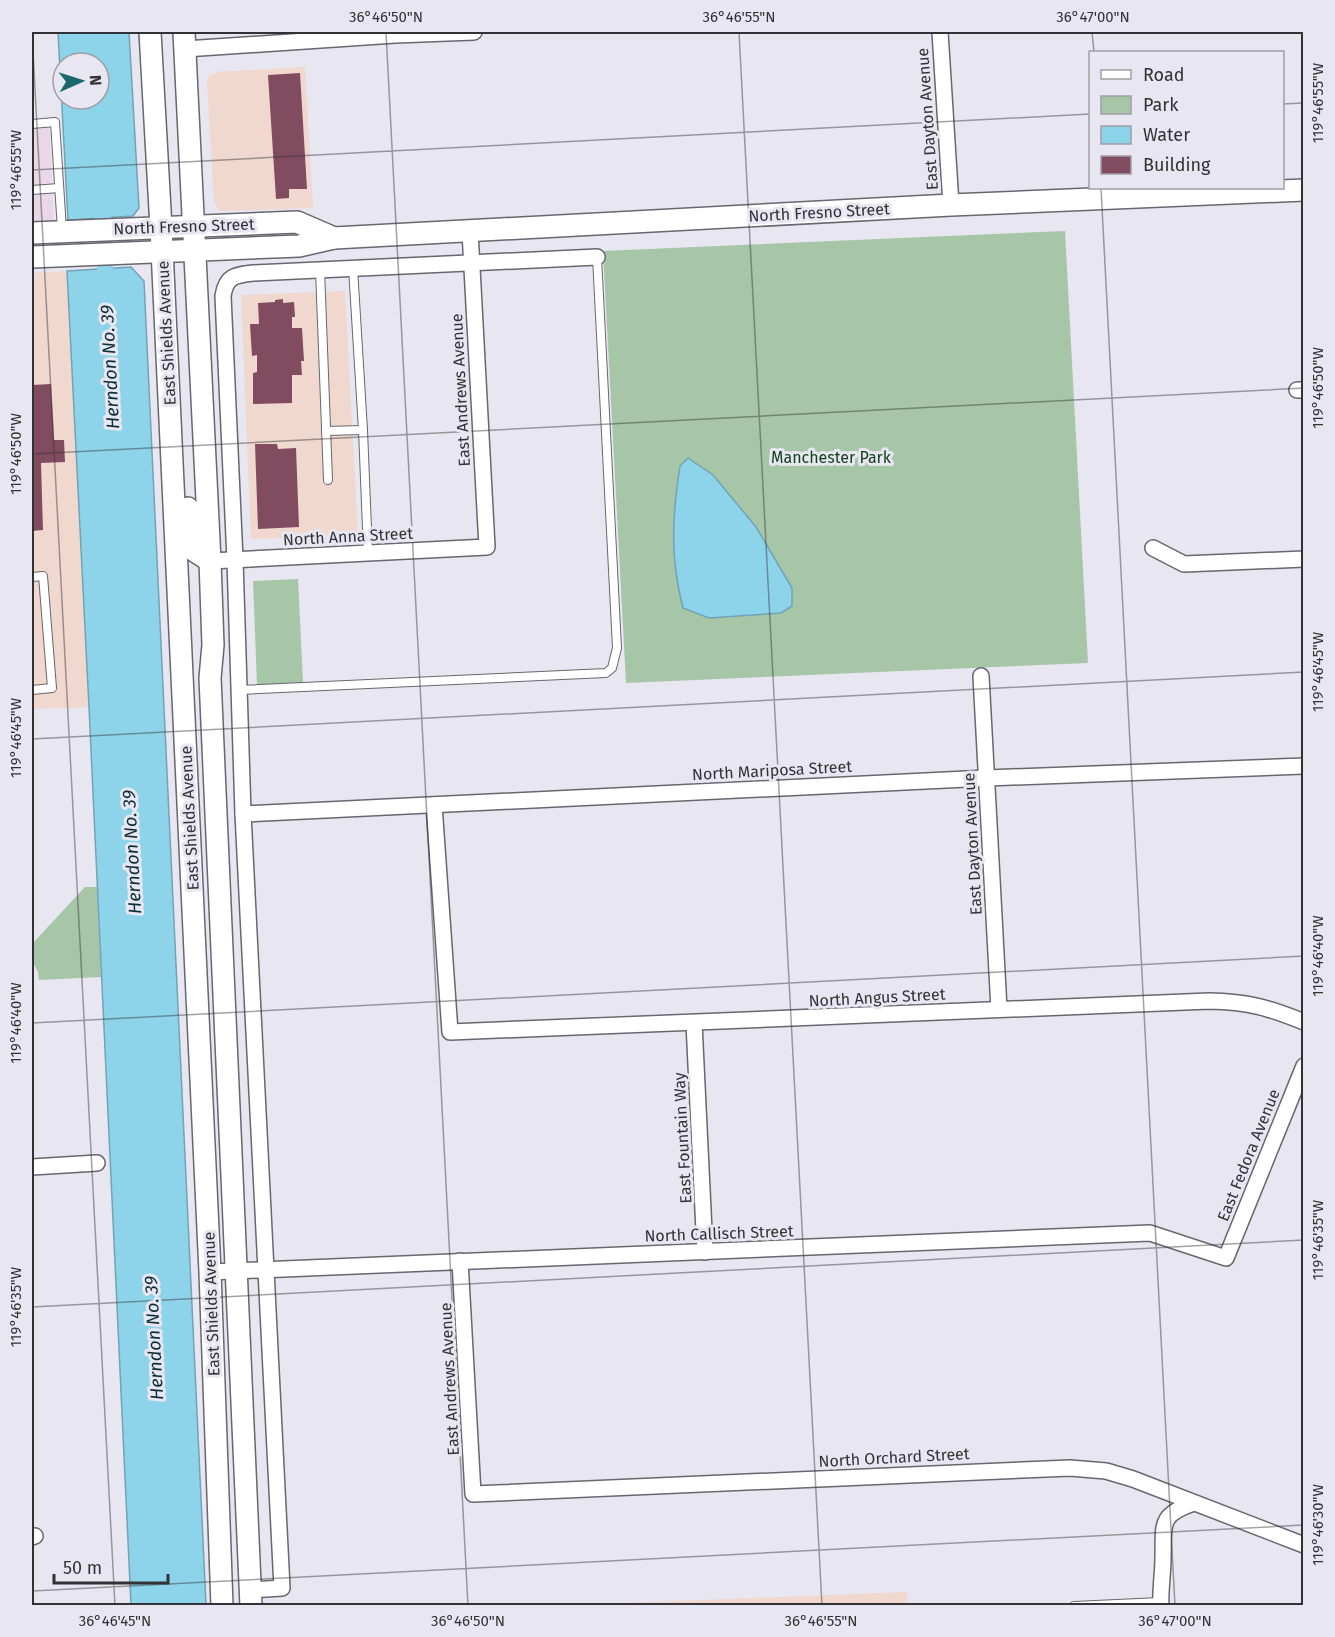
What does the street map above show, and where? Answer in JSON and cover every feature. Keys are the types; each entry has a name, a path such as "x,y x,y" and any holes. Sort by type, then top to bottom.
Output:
{"main road":[{"name":"East Shields Avenue","path":"150,32 170,405 210,1272 222,1605"},
{"name":"East Shields Avenue","path":"185,40 210,561 213,645 211,690 251,1598"},
{"name":"North Fresno Street","path":"32,257 299,246 334,237 951,205 1304,190"},
{"name":"North Fresno Street","path":"32,233 297,222 334,237"},
{"path":"170,405 186,463 193,550 210,561"}],"street":[{"path":"215,32 216,47"},
{"path":"185,40 216,47 395,33 474,32"},
{"name":"East Dayton Avenue","path":"940,32 951,205"},
{"name":"East Andrews Avenue","path":"470,231 487,547"},
{"path":"251,1598 282,1588 243,813 223,296 225,285 230,279 239,275 597,257"},
{"name":"North Anna Street","path":"210,561 487,547"},
{"path":"1153,548 1184,564 1304,559"},
{"name":"East Dayton Avenue","path":"981,676 999,1009"},
{"name":"North Mariposa Street","path":"243,813 987,778 1304,766"},
{"name":"North Angus Street","path":"434,805 450,1032 1209,1000 1237,1001 1265,1006 1304,1022"},
{"name":"East Fountain Way","path":"694,1023 705,1252"},
{"name":"East Fedora Avenue","path":"1226,1258 1304,1066"},
{"path":"32,1167 98,1163"},
{"name":"North Callisch Street","path":"210,1272 1150,1233 1226,1258"},
{"name":"East Andrews Avenue","path":"460,1262 473,1494"},
{"name":"North Orchard Street","path":"473,1494 1070,1467 1106,1471 1133,1479 1304,1545"},
{"path":"1161,1604 1162,1528 1174,1512 1194,1503"}],"lane":[{"path":"32,124 55,122 59,188 71,231"},
{"path":"32,190 59,188"},
{"path":"239,690 606,673 612,668 616,648 597,257"},
{"path":"353,268 368,553"},
{"path":"320,270 328,480"},
{"path":"326,431 363,430"},
{"path":"32,577 43,576 51,688 32,690"},
{"path":"1074,1605 1161,1604"}],"shaded area":[{"path":"305,67 313,208 220,211 214,202 207,82 209,76 217,72"},
{"path":"49,120 54,220 32,222 32,121"},
{"path":"67,271 89,707 32,709 32,273"},
{"path":"345,291 358,535 251,539 241,295"},
{"path":"907,1592 907,1605 572,1605 676,1601"}],"green space":[{"name":"Manchester Park","path":"1065,231 1088,663 626,683 603,251"},
{"path":"298,579 303,683 257,685 253,581"},
{"path":"85,887 97,887 101,977 39,980 38,972 32,961 32,944"}],"water":[{"path":"58,32 129,32 139,208 133,216 68,220 62,111 111,111 111,51 59,51"},
{"path":"131,267 144,281 206,1605 131,1605 67,271"},
{"path":"688,458 713,475 756,527 792,588 792,606 781,613 709,618 683,608 674,555 674,520 680,466"}],"building":[{"path":"300,73 307,189 289,189 289,198 276,199 268,75"},
{"path":"283,299 283,303 294,302 295,317 292,317 292,328 302,328 304,361 301,361 302,375 292,375 292,403 253,404 253,373 257,372 257,355 252,356 250,324 259,324 258,303"},
{"path":"51,384 54,440 64,440 65,462 41,463 43,530 32,531 32,385"},
{"path":"255,444 277,444 278,449 296,448 299,527 258,529"}],"waterway":[{"name":"Herndon No. 39","path":"102,195 106,289"}]}
